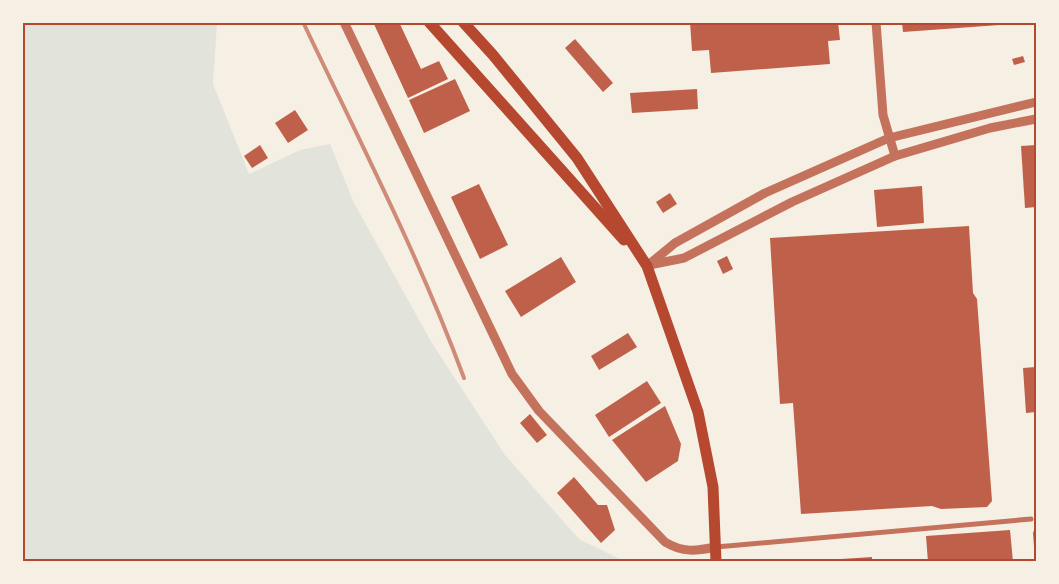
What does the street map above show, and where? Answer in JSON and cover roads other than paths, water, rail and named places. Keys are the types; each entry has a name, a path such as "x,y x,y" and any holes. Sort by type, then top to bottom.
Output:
{"highway":[{"path":"428,22 646,266"},
{"path":"463,22 493,55 577,158 646,266 698,412 713,487 716,562"}],"street":[{"path":"344,22 512,374 539,411 665,542 678,550 685,551 1031,519"},
{"path":"876,22 883,115 895,156"},
{"path":"646,266 675,243 765,194 889,138 1036,102"},
{"path":"646,266 684,258 792,202 895,156 990,128 1036,119"}],"railway":[{"path":"303,22 408,243 464,378"}]}
